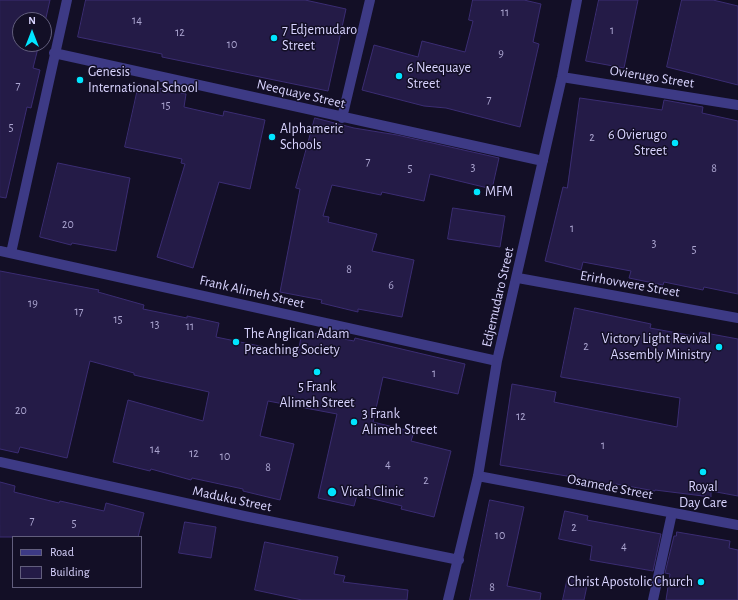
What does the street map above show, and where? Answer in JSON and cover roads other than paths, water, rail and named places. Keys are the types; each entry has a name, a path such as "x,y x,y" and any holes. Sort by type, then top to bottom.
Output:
{"street":[{"path":"11,253 54,53 67,0"},
{"path":"342,118 370,0"},
{"name":"Edjemudaro Street","path":"448,600 459,560 478,476 497,361 518,278 562,77 577,0"},
{"name":"Neequaye Street","path":"54,53 342,118 543,161"},
{"name":"Ovierugo Street","path":"562,77 738,105"},
{"name":"Frank Alimeh Street","path":"0,250 497,361"},
{"name":"Erirhovwere Street","path":"518,278 738,318"},
{"name":"Maduku Street","path":"0,462 236,514 459,560"},
{"name":"Osamede Street","path":"478,476 738,525"},
{"path":"653,600 672,512"}],"place":[{"name":"7 Edjemudaro Street","path":"274,38"},
{"name":"6 Neequaye Street","path":"399,76"},
{"name":"Genesis International School","path":"80,80"},
{"name":"Alphameric Schools","path":"272,137"},
{"name":"6 Ovierugo Street","path":"675,143"},
{"name":"MFM","path":"477,192"},
{"name":"The Anglican Adam Preaching Society","path":"236,342"},
{"name":"Victory Light Revival Assembly Ministry","path":"719,347"},
{"name":"5 Frank Alimeh Street","path":"317,372"},
{"name":"3 Frank Alimeh Street","path":"354,422"},
{"name":"Royal Day Care","path":"703,472"},
{"name":"Vicah Clinic","path":"332,492"},
{"name":"Christ Apostolic Church","path":"701,582"}]}
